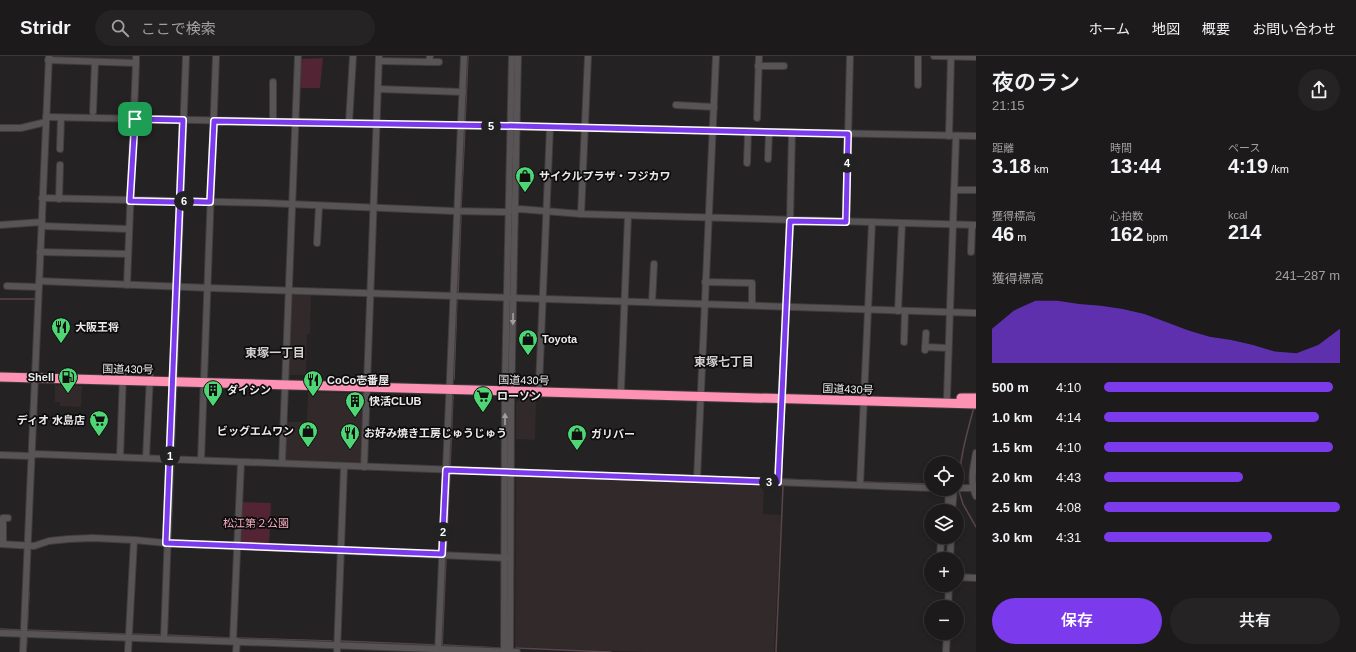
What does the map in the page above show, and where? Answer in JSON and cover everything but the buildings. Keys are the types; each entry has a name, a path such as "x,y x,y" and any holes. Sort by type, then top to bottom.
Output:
{"highway":[{"name":"国道430号","path":"0,372 35,376"},
{"name":"国道430号","path":"0,378 35,376 123,378 975,402"},
{"name":"国道430号","path":"508,388 539,386 700,394"},
{"name":"国道430号","path":"863,398 947,397 975,402"}],"street":[{"path":"164,638 166,543 186,56"},
{"path":"201,458 216,56"},
{"path":"282,462 298,56"},
{"path":"349,123 353,56"},
{"path":"439,648 445,555 450,387 464,126 464,56"},
{"path":"507,652 508,388 513,126 512,56"},
{"path":"513,126 518,56"},
{"path":"581,214 588,56"},
{"path":"697,477 716,56"},
{"path":"757,118 759,56"},
{"path":"846,222 850,56"},
{"path":"918,56 918,86"},
{"path":"934,56 976,57"},
{"path":"949,136 951,56"},
{"path":"364,465 379,58 430,59 439,62"},
{"path":"23,652 33,453 42,198 50,59 95,62 136,59 135,119 127,284"},
{"path":"93,112 95,62"},
{"path":"758,66 784,66"},
{"path":"273,82 273,122"},
{"path":"378,90 463,92"},
{"path":"676,105 714,107"},
{"path":"0,128 20,128 47,118 61,118 976,136"},
{"path":"60,149 61,118"},
{"path":"539,386 550,127"},
{"path":"747,163 748,132"},
{"path":"768,159 769,132"},
{"path":"778,480 790,221 792,132"},
{"path":"947,397 956,136"},
{"path":"59,199 60,165"},
{"path":"954,190 976,190"},
{"path":"42,198 180,201 460,211 505,212 520,209 628,216 974,225 971,252"},
{"path":"317,243 320,206"},
{"path":"621,389 628,216"},
{"path":"860,483 872,222"},
{"path":"902,223 901,311 904,342"},
{"path":"0,225 42,224 129,229"},
{"path":"40,252 128,254"},
{"path":"652,302 654,264"},
{"path":"7,286 40,282 127,284 976,313"},
{"path":"705,282 752,283 752,306"},
{"path":"926,333 925,349 948,348"},
{"path":"120,456 123,378"},
{"path":"146,456 150,379"},
{"path":"0,455 33,453 146,456 170,459 201,458 241,462 282,462 344,466 364,465 448,468 508,472 860,483 924,488"},
{"path":"976,453 973,488 976,496"},
{"path":"236,652 237,546 241,462"},
{"path":"337,652 344,466"},
{"path":"964,488 973,488"},
{"path":"8,518 3,518 1,544 34,546 49,541 69,539 134,540 166,543 508,558"},
{"path":"128,652 134,540"},
{"path":"964,577 976,578"},
{"path":"0,633 517,652"},
{"path":"946,652 947,640"}],"shaded area":[{"path":"52,56 134,56 134,58 132,60 52,58"},
{"path":"290,292 311,293 310,334 307,334 306,375 287,375"},
{"name":"Shell","path":"55,385 82,386 81,407 60,406 60,402 55,402"},
{"path":"308,392 364,393 362,462 284,460 285,422 307,422"},
{"path":"521,398 536,398 535,440 516,439 516,402"},
{"path":"516,475 764,484 763,514 781,515 774,652 643,652 515,647"}],"green space":[{"path":"323,58 320,88 299,88 300,59"},
{"name":"松江第２公園","path":"242,502 271,503 269,545 241,544"}],"waterway":[{"path":"465,123 468,56"},
{"path":"461,209 465,127"},
{"path":"458,295 461,213"},
{"path":"0,299 36,299"},
{"path":"454,379 457,299"},
{"path":"450,468 453,396"},
{"path":"962,456 974,407"},
{"path":"233,459 249,459"},
{"path":"446,554 450,472"},
{"path":"662,475 694,476"},
{"path":"698,476 776,479"},
{"path":"780,479 858,482"},
{"path":"862,482 924,484"},
{"path":"776,652 783,486"},
{"path":"961,496 963,504 976,527"},
{"path":"442,648 446,558"},
{"path":"27,630 29,592"},
{"path":"0,629 22,630"},
{"path":"26,630 126,634"},
{"path":"132,634 161,635"},
{"path":"167,635 231,638"},
{"path":"26,652 27,636"},
{"path":"237,638 332,641"},
{"path":"341,641 437,645"},
{"path":"443,645 499,648"},
{"path":"516,648 611,652"}],"place":[{"name":"サイクルプラザ・フジカワ","path":"525,193"},
{"name":"大阪王将","path":"61,344"},
{"name":"Toyota","path":"528,356"},
{"name":"Shell","path":"68,394"},
{"name":"CoCo壱番屋","path":"313,397"},
{"name":"ダイシン","path":"213,407"},
{"name":"ローソン","path":"483,413"},
{"name":"快活CLUB","path":"355,418"},
{"name":"ディオ 水島店","path":"99,437"},
{"name":"ビッグエムワン","path":"308,448"},
{"name":"お好み焼き工房じゅうじゅう","path":"350,450"},
{"name":"ガリバー","path":"577,451"}],"district":[{"name":"東塚一丁目","path":"275,353"},
{"name":"東塚七丁目","path":"724,362"}],"route":[{"path":"135,119 130,201 175,202 180,201 185,201 210,202 214,121 376,123 848,134 846,222 790,221 778,482 446,470 442,554 166,543 170,462 175,324 177,286 180,201 182,161 183,120 135,119"}]}
